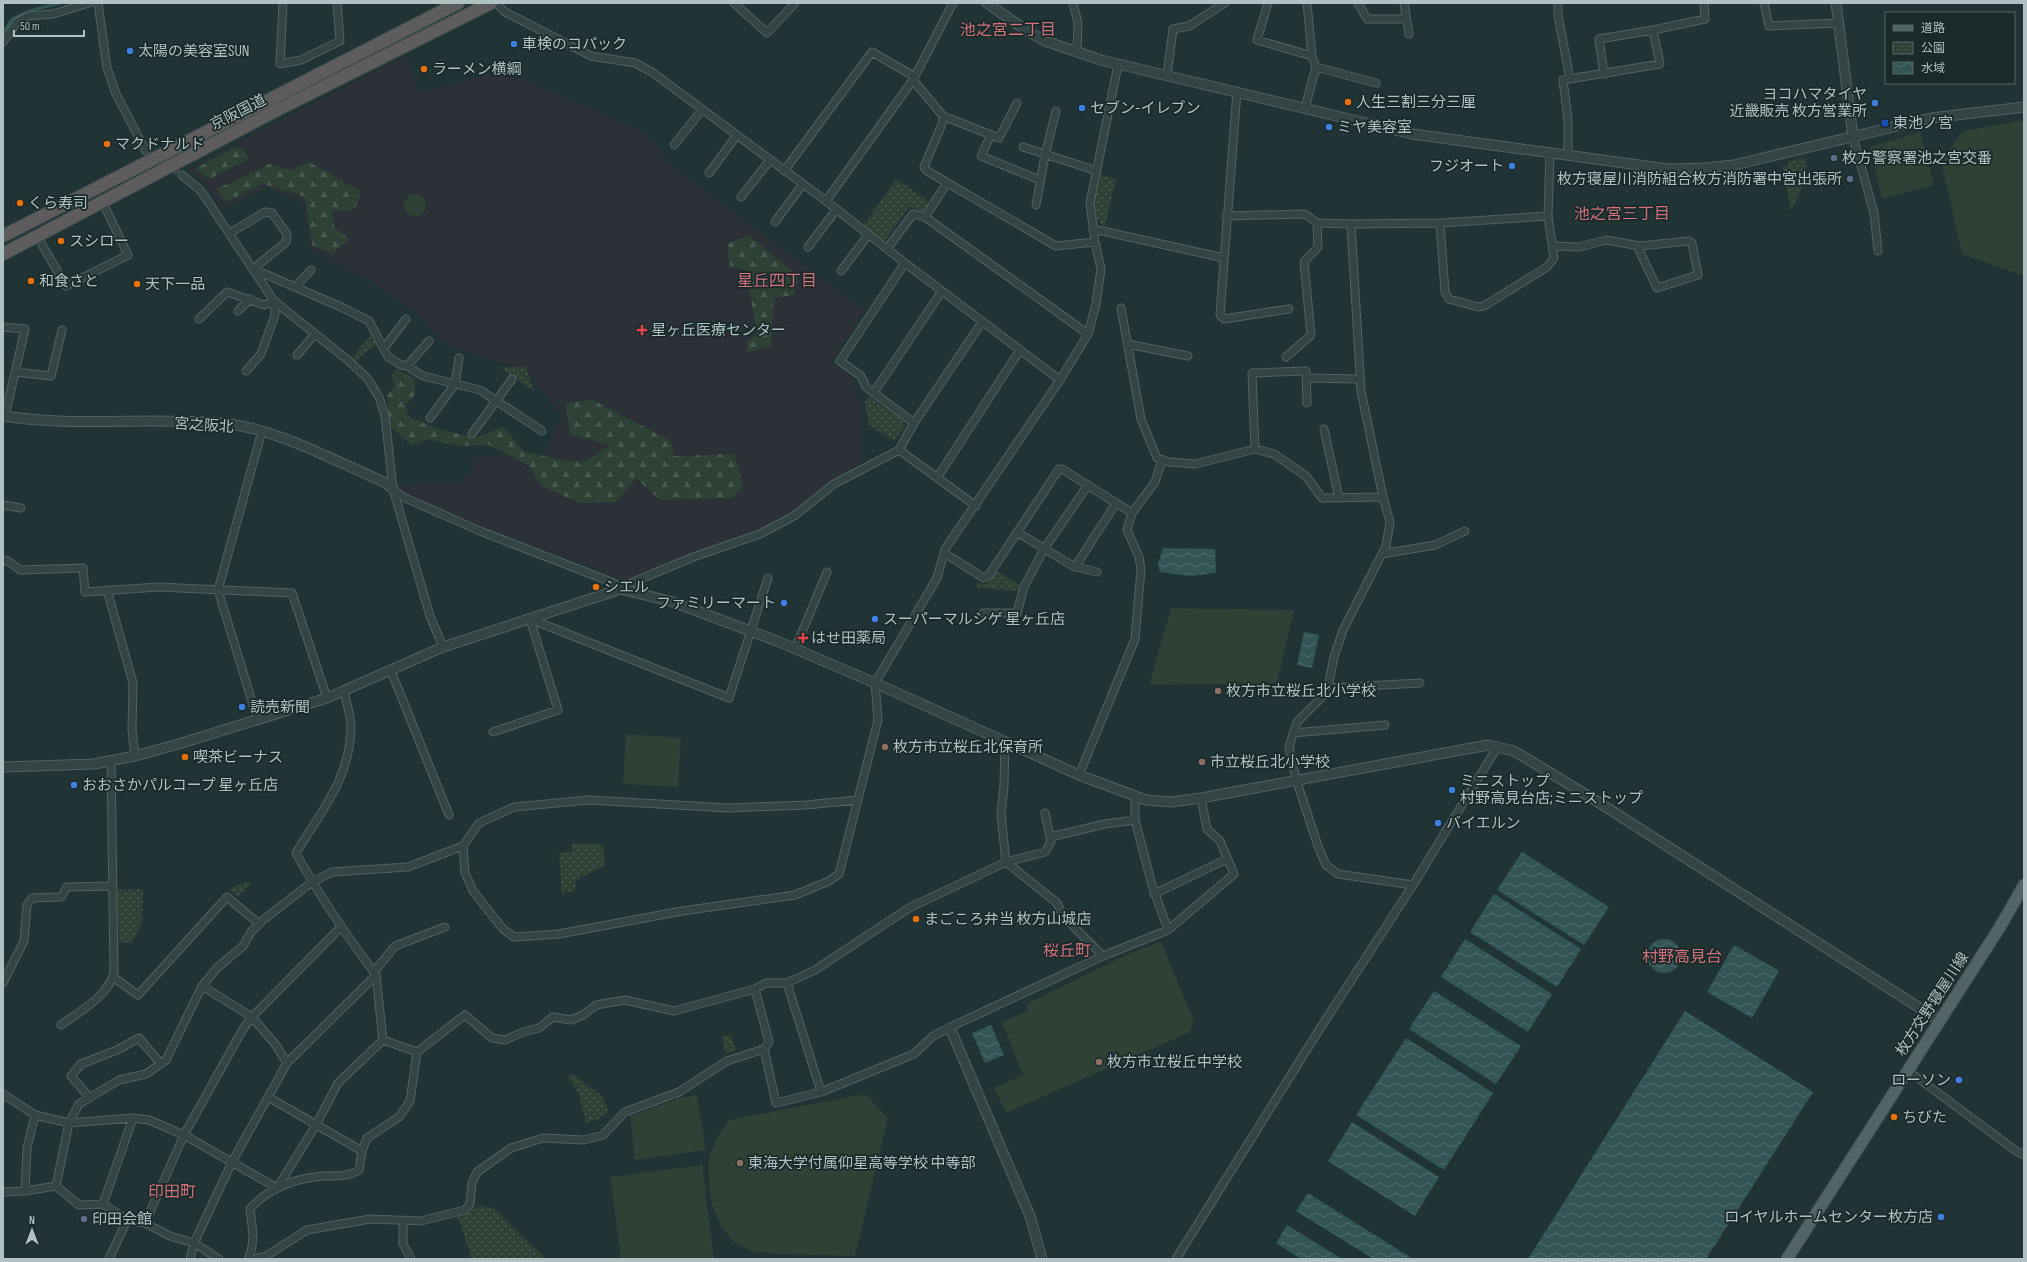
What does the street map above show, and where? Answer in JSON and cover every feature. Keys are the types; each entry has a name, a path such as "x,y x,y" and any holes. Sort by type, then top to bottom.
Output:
{"highway":[{"name":"京阪国道","path":"3,236 458,3"},
{"name":"京阪国道","path":"3,254 275,111 491,3"}],"main road":[{"name":"枚方交野寝屋川線","path":"1787,1259 2000,927 2024,885"}],"street":[{"path":"3,42 17,22 28,16 53,14 89,3"},
{"path":"98,3 107,68 118,101 146,151"},
{"path":"283,3 280,64 301,60 340,41 337,3"},
{"path":"496,3 505,12 591,56 635,63 652,72 826,201 868,235 1060,380"},
{"path":"734,3 767,33 795,3"},
{"path":"826,201 914,78 953,3"},
{"path":"987,3 1027,31 1045,41 1077,53 1118,65 1237,91 1412,134 1668,169 1705,168 1741,164 1931,118 2024,107"},
{"path":"1073,3 1078,23 1077,53"},
{"path":"1167,75 1173,29 1190,26 1225,3"},
{"path":"1268,3 1257,40 1312,56"},
{"path":"1305,108 1316,67 1312,56 1307,3"},
{"path":"1358,3 1367,20 1406,20"},
{"path":"1404,3 1409,34"},
{"path":"1558,3 1558,15 1570,79"},
{"path":"1604,74 1599,39 1653,30 1705,18 1704,3"},
{"path":"1764,3 1770,26 1839,23"},
{"path":"1836,3 1853,137 1874,212 1878,251"},
{"path":"1568,156 1568,120 1563,80 1660,64 1653,30"},
{"path":"784,170 872,52 914,78 943,116 999,138 1017,103"},
{"path":"463,846 465,873 473,891 503,929 514,937 559,934 682,911 795,895 829,881 839,874 853,821 856,800 878,720 875,683 937,578 945,549 976,506 1060,380 1088,334 1096,304 1101,269 1094,242 1090,203 1118,65"},
{"path":"1316,67 1376,83"},
{"path":"1237,91 1226,216 1220,315 1224,318 1289,309"},
{"path":"268,100 275,111"},
{"path":"674,145 702,110"},
{"path":"1036,205 1045,155 1056,111"},
{"path":"943,116 942,124 924,167 927,171 1056,246 1094,242"},
{"path":"709,173 737,135"},
{"path":"991,135 981,156 1040,180"},
{"path":"1023,148 1097,171"},
{"path":"1440,223 1445,292 1449,299 1478,307 1484,306 1547,267 1554,258 1548,216 1550,153"},
{"path":"741,197 770,160"},
{"path":"182,175 201,191 274,302 349,361 368,379 379,397 385,416 393,489 430,616 443,647"},
{"path":"925,217 947,183"},
{"path":"775,222 803,184"},
{"path":"37,236 66,286 128,255 102,201"},
{"path":"808,247 836,210"},
{"path":"230,234 265,212 272,213 287,234 286,242 253,269"},
{"path":"887,249 913,214 925,217 1088,334"},
{"path":"1226,216 1305,214 1317,223 1351,224 1440,223 1548,216"},
{"path":"1286,357 1311,335 1304,262 1318,247 1317,223"},
{"path":"1351,224 1361,391 1383,497 1390,522 1386,546 1343,630 1334,657 1327,692 1297,722 1289,747 1296,779 1318,846 1326,865 1338,874 1413,885"},
{"path":"1093,229 1224,258"},
{"path":"842,271 868,235"},
{"path":"1553,246 1578,247 1606,240 1640,246 1689,241 1692,243 1698,275 1657,288 1640,250 1640,246"},
{"path":"905,263 840,360 860,376 866,387 914,423"},
{"path":"253,269 296,286 369,321 388,357 401,365 407,366 422,376 480,390 542,431"},
{"path":"296,286 311,270"},
{"path":"874,392 942,291"},
{"path":"199,319 227,292 264,305 274,302"},
{"path":"238,311 250,299"},
{"path":"246,371 261,354 275,315 274,302"},
{"path":"1121,308 1141,419 1156,458 1195,464 1255,449 1274,454 1306,476 1322,498 1383,497"},
{"path":"384,348 406,320"},
{"path":"3,767 94,764 135,756 326,698 391,671 443,647 621,589 633,582 696,556 760,534 794,516 834,484 899,450 914,423 982,322"},
{"path":"3,326 24,329 4,416"},
{"path":"15,372 51,376 62,330"},
{"path":"297,355 315,334"},
{"path":"407,366 429,342"},
{"path":"1128,344 1188,356"},
{"path":"937,478 1020,350"},
{"path":"430,418 455,384 459,358"},
{"path":"1255,449 1252,373 1306,371 1307,403"},
{"path":"1306,378 1360,379"},
{"path":"472,434 512,379"},
{"name":"宮之阪北","path":"4,416 26,420 71,422 219,423 262,431 384,482 393,489"},
{"path":"1324,429 1339,498"},
{"path":"257,718 218,590 262,431"},
{"path":"899,450 976,506"},
{"path":"1079,775 1135,639 1141,569 1139,558 1127,530 1132,513 1155,482 1162,460"},
{"path":"944,553 984,578 989,575 1059,470 1062,469 1132,513"},
{"path":"983,613 1017,613 1024,587 1044,549 1088,485"},
{"path":"393,489 403,497 480,531 614,583 621,589 680,604 795,649 875,683 1079,775 1146,800 1171,802 1201,798 1488,744 1514,750 1595,800 1940,1021"},
{"path":"1075,567 1116,503"},
{"path":"3,505 21,508"},
{"path":"1382,554 1435,545 1464,531"},
{"path":"1017,532 1075,567 1097,572"},
{"path":"3,560 8,561 20,570 83,568 85,592 158,587 292,593 326,698"},
{"path":"795,649 827,572"},
{"path":"530,619 729,698 768,578"},
{"path":"107,590 133,683 132,730 135,756"},
{"path":"493,732 558,710 530,619"},
{"path":"391,671 449,815"},
{"path":"1328,688 1420,683"},
{"path":"344,691 351,726 344,772 324,809 296,852 312,882 341,927 375,974 382,1040"},
{"path":"1293,733 1385,724"},
{"path":"1005,741 1004,786 1001,814 1006,862 1057,904 1063,916 1103,956"},
{"path":"1176,1259 1321,1027 1413,885 1498,746"},
{"path":"61,1025 97,998 113,977 111,761"},
{"path":"1135,796 1135,820 1154,894 1168,930"},
{"path":"764,1049 776,1103 821,1092 914,1054 933,1036 1103,956 1168,930 1234,874 1220,841 1207,829 1201,798"},
{"path":"56,1186 69,1123 79,1104 119,1080 146,1074 166,1060 202,986 218,968 243,946 251,932 259,924 312,882 332,872 408,867 463,846 479,823 514,807 589,800 728,808 806,805 856,800"},
{"path":"248,1259 253,1249 254,1238 250,1209 257,1201 277,1188 307,1178 351,1175 360,1170 362,1151 367,1138 399,1117 410,1101 417,1052 465,1015 492,1038 505,1040 523,1032 539,1028 553,1017 571,1020 583,1015 596,1005 626,1000 674,1011 755,989 766,983 787,982 815,970 910,908 1006,862 1045,852 1051,842 1045,813"},
{"path":"1050,837 1105,824 1135,820"},
{"path":"1154,894 1227,859"},
{"path":"3,983 24,941 27,905 32,898 61,897 67,887 112,886"},
{"path":"113,977 138,995 227,897 259,924"},
{"path":"145,1223 184,1136 243,1029 252,1017 341,927"},
{"path":"190,1259 194,1242 232,1162 287,1063 375,974 395,946 445,927"},
{"path":"787,982 821,1092"},
{"path":"202,986 252,1017 275,1044 287,1063"},
{"path":"255,1259 266,1256 307,1230 370,1219 421,1221 465,1210 470,1204 472,1183 477,1172 511,1148 543,1138 584,1140 603,1135 625,1112 679,1092 727,1061 764,1049 769,1042 755,989"},
{"path":"950,1028 1030,1216 1042,1259"},
{"path":"89,1097 71,1076 81,1064 117,1050 139,1038 161,1064"},
{"path":"382,1040 417,1052"},
{"path":"277,1188 316,1125 338,1083 382,1040"},
{"path":"1907,1070 2016,1151 2024,1155"},
{"path":"4,1096 35,1114 69,1123 133,1118 149,1120 184,1136 277,1188"},
{"path":"268,1097 362,1151"},
{"path":"25,1191 27,1148 35,1114"},
{"path":"103,1204 133,1118"},
{"path":"3,1192 25,1191 56,1186 79,1205 103,1204 127,1220 145,1223 170,1236 194,1242 220,1259"},
{"path":"109,1259 127,1220"},
{"path":"403,1221 403,1244 411,1259"}],"shaded area":[{"name":"星ヶ丘医療センター","path":"406,55 419,93 504,71 640,130 658,146 665,161 865,311 832,360 852,376 861,411 861,463 830,482 793,513 764,529 625,580 481,527 401,493 397,485 465,482 465,475 473,474 471,457 543,457 562,417 528,371 447,346 418,314 366,279 310,250 301,200 266,188 222,212 207,184 187,169"}],"green space":[{"path":"2024,120 2024,276 1962,254 1941,161 1963,131"},
{"path":"1920,132 1934,185 1882,199 1870,147"},
{"path":"233,148 243,149 249,159 209,179 195,169"},
{"path":"1806,158 1805,178 1791,211 1783,167 1788,166 1787,162"},
{"path":"309,162 362,192 353,211 332,210 334,227 349,239 333,254 312,245 305,197 263,184 225,202 217,189 269,164 291,170"},
{"path":"1100,175 1116,179 1105,227 1096,216 1094,203"},
{"path":"896,179 930,202 924,211 919,213 910,206 886,239 880,240 862,227"},
{"path":"415,194 423,197 426,205 423,213 415,216 407,213 404,205 407,197"},
{"path":"749,235 798,276 794,295 774,298 771,346 746,353 748,341 757,333 746,270 730,266 727,244"},
{"path":"370,336 376,344 355,362 352,358"},
{"path":"499,367 526,367 534,391"},
{"path":"397,369 415,379 415,394 406,405 408,416 435,428 476,438 503,427 524,451 560,460 584,462 611,445 571,435 565,403 593,400 671,441 674,456 735,454 743,487 732,498 660,500 636,478 616,502 579,503 542,486 529,466 489,445 457,446 429,439 412,446 390,426 387,396 395,385 392,375"},
{"path":"869,397 901,418 905,426 894,441 869,425 865,402"},
{"path":"995,570 1019,585 1019,591 977,588 977,583 987,584"},
{"path":"1171,608 1294,610 1277,683 1149,685"},
{"path":"626,734 681,738 678,787 623,784"},
{"path":"571,843 603,844 605,865 577,880 574,891 562,894 559,853 573,852"},
{"path":"248,881 251,883 238,897 229,889"},
{"path":"143,889 142,923 132,943 119,942 117,890"},
{"path":"1161,942 1194,1021 1190,1032 1006,1113 994,1088 1023,1075 1002,1022 1028,1011 1026,1004 1131,953"},
{"path":"731,1035 736,1051 725,1053 722,1036"},
{"path":"573,1074 602,1096 609,1111 597,1120 586,1123 578,1092 568,1076"},
{"path":"865,1094 888,1118 855,1256 780,1254 751,1251 734,1242 721,1226 712,1205 709,1184 709,1158 718,1136 729,1120"},
{"path":"697,1095 706,1150 635,1160 630,1116 680,1098"},
{"path":"702,1165 714,1259 621,1259 610,1177"},
{"path":"481,1206 494,1208 546,1259 472,1259 457,1215"}],"water":[{"path":"1163,548 1215,549 1216,573 1190,576 1160,572 1158,564"},
{"path":"1304,632 1319,635 1312,668 1297,665"},
{"path":"1522,852 1609,907 1584,945 1497,890"},
{"path":"1494,894 1581,949 1557,987 1470,932"},
{"path":"1465,939 1552,994 1528,1032 1441,977"},
{"path":"1664,939 1676,944 1681,956 1676,968 1664,973 1652,968 1647,956 1652,944"},
{"path":"1734,945 1779,971 1752,1018 1707,992"},
{"path":"1434,991 1521,1046 1496,1084 1409,1029"},
{"path":"1685,1011 1813,1092 1706,1259 1528,1259"},
{"path":"991,1025 1004,1055 985,1063 972,1033"},
{"path":"1406,1038 1493,1093 1444,1170 1356,1115"},
{"path":"1352,1122 1439,1177 1415,1216 1328,1161"},
{"path":"1308,1193 1413,1259 1374,1259 1296,1211"},
{"path":"1287,1225 1342,1259 1301,1259 1276,1243"}],"waterway":[{"path":"3,33 12,19 29,11 60,3"}],"tunnel":[{"path":"146,151 182,175"}],"place":[{"name":"車検のコパック","path":"514,44"},
{"name":"太陽の美容室SUN","path":"130,51"},
{"name":"ラーメン横綱","path":"424,69"},
{"name":"人生三割三分三厘","path":"1348,102"},
{"name":"ヨコハマタイヤ 近畿販売 枚方営業所","path":"1875,103"},
{"name":"セブン-イレブン","path":"1082,108"},
{"name":"東池ノ宮","path":"1885,123"},
{"name":"ミヤ美容室","path":"1329,127"},
{"name":"マクドナルド","path":"107,144"},
{"name":"枚方警察署池之宮交番","path":"1834,158"},
{"name":"フジオート","path":"1512,166"},
{"name":"枚方寝屋川消防組合枚方消防署中宮出張所","path":"1850,179"},
{"name":"くら寿司","path":"20,203"},
{"name":"スシロー","path":"61,241"},
{"name":"和食さと","path":"31,281"},
{"name":"天下一品","path":"137,284"},
{"name":"星ヶ丘医療センター","path":"642,330"},
{"name":"シエル","path":"596,587"},
{"name":"ファミリーマート","path":"784,603"},
{"name":"スーパーマルシゲ 星ヶ丘店","path":"875,619"},
{"name":"はせ田薬局","path":"803,638"},
{"name":"枚方市立桜丘北小学校","path":"1218,691"},
{"name":"読売新聞","path":"242,707"},
{"name":"枚方市立桜丘北保育所","path":"885,747"},
{"name":"喫茶ビーナス","path":"185,757"},
{"name":"市立桜丘北小学校","path":"1202,762"},
{"name":"おおさかパルコープ 星ヶ丘店","path":"74,785"},
{"name":"ミニストップ 村野高見台店;ミニストップ","path":"1452,790"},
{"name":"バイエルン","path":"1438,823"},
{"name":"まごころ弁当 枚方山城店","path":"916,919"},
{"name":"枚方市立桜丘中学校","path":"1099,1062"},
{"name":"ローソン","path":"1959,1080"},
{"name":"ちびた","path":"1894,1117"},
{"name":"東海大学付属仰星高等学校 中等部","path":"740,1163"},
{"name":"ロイヤルホームセンター枚方店","path":"1941,1217"},
{"name":"印田会館","path":"84,1219"}],"district":[{"name":"池之宮二丁目","path":"1008,29"},
{"name":"池之宮三丁目","path":"1622,213"},
{"name":"星丘四丁目","path":"777,280"},
{"name":"桜丘町","path":"1067,950"},
{"name":"村野高見台","path":"1682,956"},
{"name":"印田町","path":"172,1191"}]}
